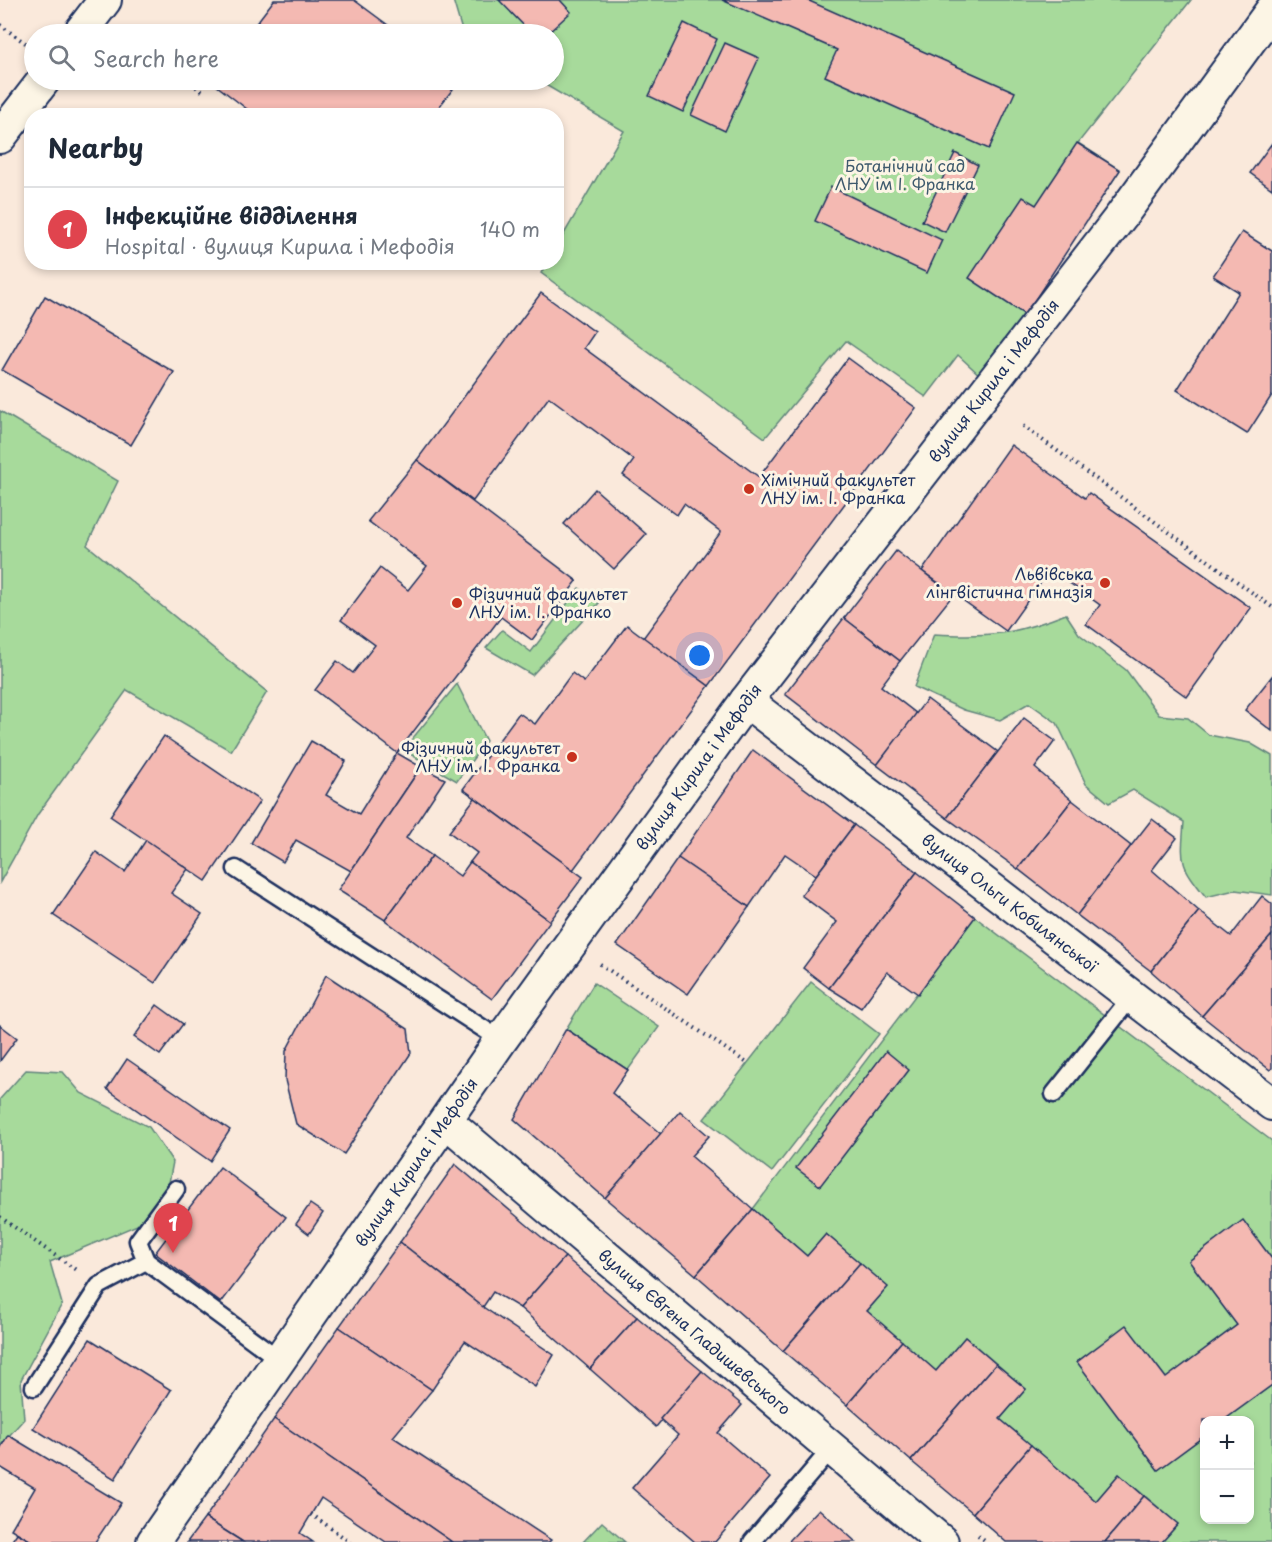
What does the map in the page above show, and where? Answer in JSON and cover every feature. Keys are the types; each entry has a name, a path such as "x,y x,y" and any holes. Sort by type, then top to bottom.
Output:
{"street":[{"path":"87,24 105,0"},
{"name":"вулиця Кирила і Мефодія","path":"153,1542 501,1040 746,701 1122,215 1272,10"},
{"path":"0,137 36,90"},
{"name":"вулиця Ольги Кобилянської","path":"746,701 1272,1104"},
{"name":"вулиця Євгена Гладишевського","path":"446,1121 942,1542"}],"lane":[{"path":"236,869 501,1040"},
{"path":"1054,1094 1132,996"},
{"path":"176,1189 138,1241 146,1261 280,1360"},
{"path":"34,1388 99,1287 146,1261"},
{"path":"752,1542 831,1448"}],"path":[{"path":"0,25 24,42"},
{"path":"1023,426 1272,607"},
{"path":"596,962 747,1063"},
{"path":"0,1217 99,1287"},
{"path":"311,1514 350,1542"}],"green space":[{"name":"Ботанічний сад ЛНУ ім І. Франка","path":"453,0 1191,0 1078,143 1120,170 982,377 958,355 926,397 846,341 765,438 541,273 543,270 564,270 564,234 624,131 554,90 564,90 564,24 460,24"},
{"path":"0,411 118,481 87,545 267,692 231,751 127,690 38,814 0,882"},
{"path":"579,588 599,603 532,675 486,648 502,630 531,652"},
{"path":"1066,614 1079,634 1126,670 1159,715 1188,718 1209,735 1250,743 1272,756 1272,895 1235,890 1206,897 1186,869 1182,846 1184,822 1133,790 1109,803 1086,784 1057,723 1029,703 1000,720 964,710 914,687 934,634 1001,633"},
{"path":"457,684 486,741 457,781 403,750"},
{"path":"975,917 1272,1141 1272,1259 1243,1221 1189,1261 1237,1325 1166,1378 1126,1326 1077,1362 1158,1470 1200,1439 1200,1524 1254,1524 1254,1416 1229,1416 1272,1385 1272,1542 1162,1542 1178,1524 1119,1474 1096,1501 1000,1419 1026,1389 965,1337 936,1371 867,1311 887,1287 826,1234 807,1256 753,1209"},
{"path":"811,982 879,1034 772,1172 704,1119"},
{"path":"594,983 659,1027 628,1070 566,1029"},
{"path":"26,1070 63,1072 81,1093 149,1127 173,1162 168,1188 142,1223 50,1262 62,1304 21,1380 24,1419 0,1446 0,1099"},
{"path":"602,1522 625,1542 583,1542"}],"building":[{"path":"274,0 354,0 386,24 256,24"},
{"path":"499,0 560,0 571,12 558,24 522,24"},
{"path":"722,0 807,0 1015,92 989,149 825,76 837,50"},
{"path":"684,23 717,39 683,112 649,96"},
{"path":"725,43 759,58 725,131 691,115"},
{"path":"222,90 452,90 438,108 246,108"},
{"path":"1077,143 1120,170 1025,315 969,278 1023,197 1036,205"},
{"path":"1272,143 1272,189 1250,173"},
{"path":"955,153 978,165 945,232 922,221"},
{"path":"831,187 942,240 927,273 815,221"},
{"path":"1242,232 1272,251 1272,395 1247,434 1177,390 1239,292 1213,276"},
{"name":"Хімічний факультет ЛНУ ім. І. Франка","path":"541,293 595,332 584,348 759,477 848,358 916,408 709,686 643,638 721,532 684,504 677,515 623,475 634,460 549,397 473,501 417,460"},
{"path":"45,296 174,372 131,445 2,370"},
{"path":"1011,445 1085,498 1089,493 1251,608 1187,697 1086,624 1100,605 1050,569 1006,631 922,571"},
{"name":"Фізичний факультет ЛНУ ім. І. Франко","path":"417,460 577,581 532,640 501,617 397,753 315,690 337,661 353,673 375,645 341,620 380,568 408,590 427,566 368,521"},
{"path":"595,489 646,534 614,569 564,524"},
{"path":"896,551 953,595 900,661 844,618"},
{"path":"844,618 900,661 881,686 917,714 877,765 785,694"},
{"name":"Фізичний факультет ЛНУ ім. І. Франка","path":"627,625 709,686 573,870 463,789 519,713 535,724 572,673 584,682"},
{"path":"1272,676 1272,731 1245,710"},
{"path":"927,699 998,752 947,818 877,765"},
{"path":"1024,718 1055,741 1035,768 1072,800 1018,869 947,818"},
{"path":"164,736 260,801 206,881 110,816"},
{"path":"311,741 346,761 326,795 359,814 397,753 421,767 351,871 296,840 283,862 251,843"},
{"path":"753,750 854,825 816,875 785,854 749,907 678,858"},
{"path":"421,767 445,779 406,838 432,856 385,920 338,890"},
{"path":"475,798 583,877 550,921 470,862 477,853 449,832"},
{"path":"1072,800 1131,846 1077,915 1018,869"},
{"path":"1152,819 1177,838 1152,870 1199,911 1151,971 1077,915"},
{"path":"854,825 917,872 829,988 803,968 837,922 801,895"},
{"path":"146,840 188,869 171,893 202,914 155,983 53,915 96,852 125,872"},
{"path":"432,856 460,876 470,862 550,921 492,999 385,920"},
{"path":"678,858 749,907 688,994 617,945"},
{"path":"917,872 975,917 918,994 887,972 861,1008 829,988"},
{"path":"1262,896 1272,904 1272,935 1202,1016 1151,971 1199,911 1231,936"},
{"path":"1272,935 1272,1068 1270,1070 1202,1016"},
{"path":"326,975 408,1029 411,1053 344,1154 296,1124 285,1080 286,1051"},
{"path":"157,1005 183,1024 160,1055 134,1037"},
{"path":"0,1025 17,1038 0,1061"},
{"path":"566,1029 628,1070 612,1093 661,1134 605,1198 514,1119"},
{"path":"886,1051 909,1070 820,1186 796,1168"},
{"path":"127,1059 230,1130 210,1161 107,1089"},
{"path":"680,1111 709,1136 691,1156 753,1209 696,1275 605,1198"},
{"path":"455,1164 565,1257 520,1308 493,1292 483,1307 400,1242"},
{"path":"220,1167 286,1217 221,1303 155,1253"},
{"path":"310,1204 323,1213 309,1234 296,1224"},
{"path":"753,1209 807,1256 826,1234 860,1263 783,1351 696,1275"},
{"path":"1243,1220 1272,1259 1272,1385 1229,1416 1200,1416 1200,1439 1158,1470 1077,1362 1126,1325 1166,1378 1237,1325 1189,1261"},
{"path":"400,1242 483,1307 554,1355 535,1387 465,1341 432,1390 339,1327"},
{"path":"565,1257 637,1317 590,1369 520,1308"},
{"path":"860,1263 888,1287 867,1311 902,1341 847,1405 783,1351"},
{"path":"637,1317 702,1371 656,1427 590,1369"},
{"path":"339,1327 432,1390 393,1437 551,1540 549,1542 452,1542 274,1419"},
{"path":"965,1337 996,1364 911,1461 847,1405 902,1341 936,1371"},
{"path":"90,1339 171,1390 115,1479 33,1428"},
{"path":"996,1364 1026,1389 1000,1419 1031,1445 973,1513 911,1461"},
{"path":"702,1371 742,1405 718,1433 770,1478 715,1542 695,1542 632,1488 678,1435 660,1419"},
{"path":"274,1419 452,1542 386,1542 321,1498 300,1533 313,1542 243,1542 205,1518"},
{"path":"8,1435 121,1503 95,1542 33,1542 11,1529 35,1488 0,1467 0,1449"},
{"path":"1031,1445 1096,1501 1119,1474 1144,1496 1105,1542 1006,1542 973,1513"},
{"path":"1144,1496 1178,1524 1162,1542 1105,1542"},
{"path":"819,1509 856,1542 788,1542"},
{"path":"205,1518 243,1542 187,1542"},
{"path":"17,1533 33,1542 11,1542"}],"place":[{"name":"Хімічний факультет ЛНУ ім. І. Франка","path":"749,489"},
{"name":"Львівська лінгвістична гімназія","path":"1105,583"},
{"name":"Фізичний факультет ЛНУ ім. І. Франко","path":"457,603"},
{"name":"Фізичний факультет ЛНУ ім. І. Франка","path":"572,757"},
{"name":"Інфекційне відділення","path":"173,1253"}]}
